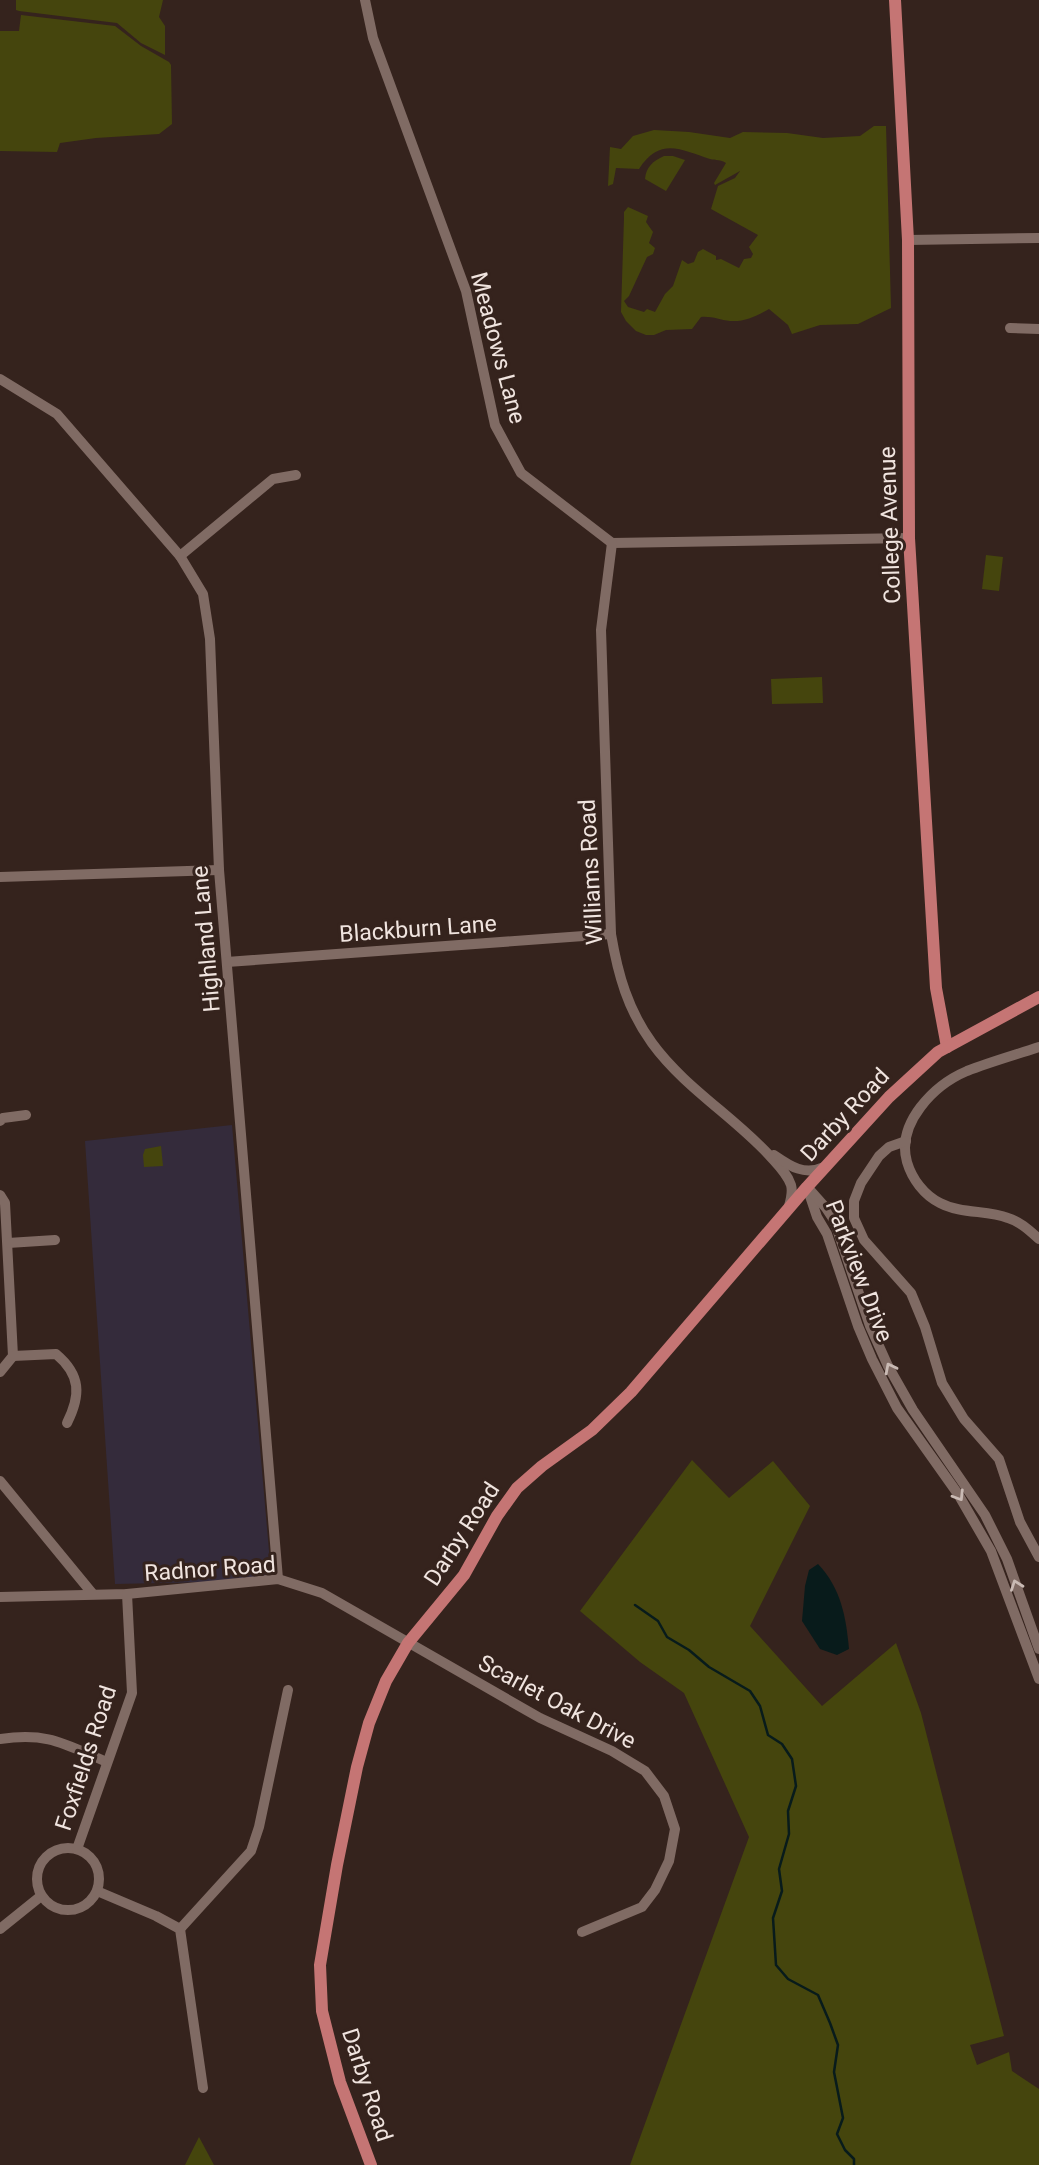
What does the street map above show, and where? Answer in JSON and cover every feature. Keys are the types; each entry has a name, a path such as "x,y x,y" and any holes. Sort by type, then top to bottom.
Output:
{"main road":[{"name":"College Avenue","path":"895,0 908,240 909,538 936,988 947,1047"},
{"name":"Darby Road","path":"371,2165 334,2059 322,2011 320,1965 337,1865 363,1743 386,1681 408,1643 464,1575 517,1488 542,1466 592,1430 631,1392 807,1187 896,1089 919,1066 947,1047 1039,997"}],"street":[{"name":"Meadows Lane","path":"365,0 373,38 466,291 495,425 521,473 612,543"},
{"path":"908,240 1039,238"},
{"path":"1010,328 1039,329"},
{"name":"Highland Lane","path":"0,379 57,414 180,556 203,594 210,639 219,870 278,1579"},
{"path":"180,556 273,479 296,475"},
{"path":"612,543 909,538"},
{"name":"Williams Road","path":"612,543 601,630 611,934 618,973 630,1006 655,1046 782,1170 791,1185 792,1198 788,1210"},
{"path":"0,877 219,870"},
{"name":"Blackburn Lane","path":"227,962 611,934"},
{"path":"1039,1047 967,1071 946,1083 917,1112 908,1128 906,1141 906,1159 911,1173 916,1183 932,1198 948,1206 1010,1218 1023,1225 1039,1240"},
{"path":"0,1121 3,1118 26,1115"},
{"path":"906,1141 889,1146 861,1182 854,1200 854,1218 864,1240 911,1293 925,1327 942,1383 964,1419 999,1459 1020,1522 1039,1557"},
{"name":"Williams Road","path":"759,1145 802,1171 812,1171 828,1165"},
{"name":"Parkview Drive","path":"807,1187 827,1208 834,1220 863,1307 888,1366 906,1398 985,1515 1007,1559 1037,1645"},
{"name":"Parkview Drive","path":"807,1187 872,1359 895,1404 946,1476 991,1551 1039,1679"},
{"path":"0,1195 5,1203 13,1356 0,1372"},
{"path":"8,1243 55,1240"},
{"path":"852,1310 863,1307"},
{"path":"13,1356 56,1354 67,1363 77,1381 74,1409 66,1423"},
{"path":"895,1404 906,1398"},
{"path":"0,1481 92,1593"},
{"name":"Radnor Road","path":"0,1597 127,1594 278,1579 322,1592 408,1643"},
{"name":"Foxfields Road","path":"76,1849 132,1693 127,1594"},
{"name":"Scarlet Oak Drive","path":"408,1643 540,1718 612,1751 645,1772 664,1796 675,1829 669,1861 654,1889 642,1907 582,1932"},
{"path":"1025,1645 1037,1645"},
{"path":"180,1929 251,1851 259,1827 288,1690"},
{"path":"0,1739 25,1735 49,1737 107,1762"},
{"name":"Foxfields Road","path":"41,1896 37,1877 43,1861 56,1850 76,1849 85,1852 97,1866 97,1891"},
{"path":"0,1929 41,1896 55,1908 69,1911 85,1906 97,1891 180,1929"},
{"path":"180,1929 203,2088"}],"shaded area":[{"path":"16,0 163,0 159,17 165,26 165,55 141,43 117,23 19,11 16,10"},
{"path":"21,15 115,26 141,46 169,62 172,124 159,134 60,143 57,152 0,151 0,31 19,31"},
{"path":"874,126 886,126 891,308 858,324 820,325 792,334 788,325 769,309 741,321 701,317 692,329 666,330 654,335 636,331 626,321 621,312 624,212 628,207 648,216 646,222 653,232 649,243 655,248 653,254 647,257 629,296 624,301 628,307 644,312 647,309 655,312 673,286 682,260 688,264 694,262 698,252 703,249 716,256 716,260 721,259 739,268 744,259 751,258 753,254 749,247 758,235 711,209 718,186 735,178 740,171 715,185 726,163 672,148 663,149 655,152 639,169 616,168 613,184 608,186 610,147 621,149 633,136 654,130 730,138 743,132 787,133 823,138 860,136"},
{"path":"664,156 685,160 666,191 645,179 651,165"},
{"path":"986,555 1003,557 999,591 982,589"},
{"path":"822,677 823,703 772,704 771,679"},
{"path":"232,1125 271,1574 262,1581 115,1584 85,1141"},
{"path":"161,1146 163,1166 144,1167 145,1149"},
{"path":"692,1460 729,1498 773,1461 810,1506 750,1626 822,1706 896,1643 921,1713 1004,2036 970,2045 977,2065 1009,2052 1012,2071 1039,2089 1039,2165 630,2165 749,1837 684,1693 640,1662 580,1611"},
{"path":"818,1564 832,1583 844,1614 849,1649 837,1655 820,1649 802,1621 809,1570"},
{"path":"199,2137 214,2165 185,2165"}],"waterway":[{"path":"635,1605 658,1621 667,1637 689,1650 709,1667 750,1691 760,1706 768,1735 782,1744 792,1759 796,1786 788,1811 789,1834 779,1869 782,1891 773,1918 776,1965 788,1979 818,1995 830,2023 838,2045 834,2072 843,2118 837,2134 845,2150 854,2159 854,2165"}]}
